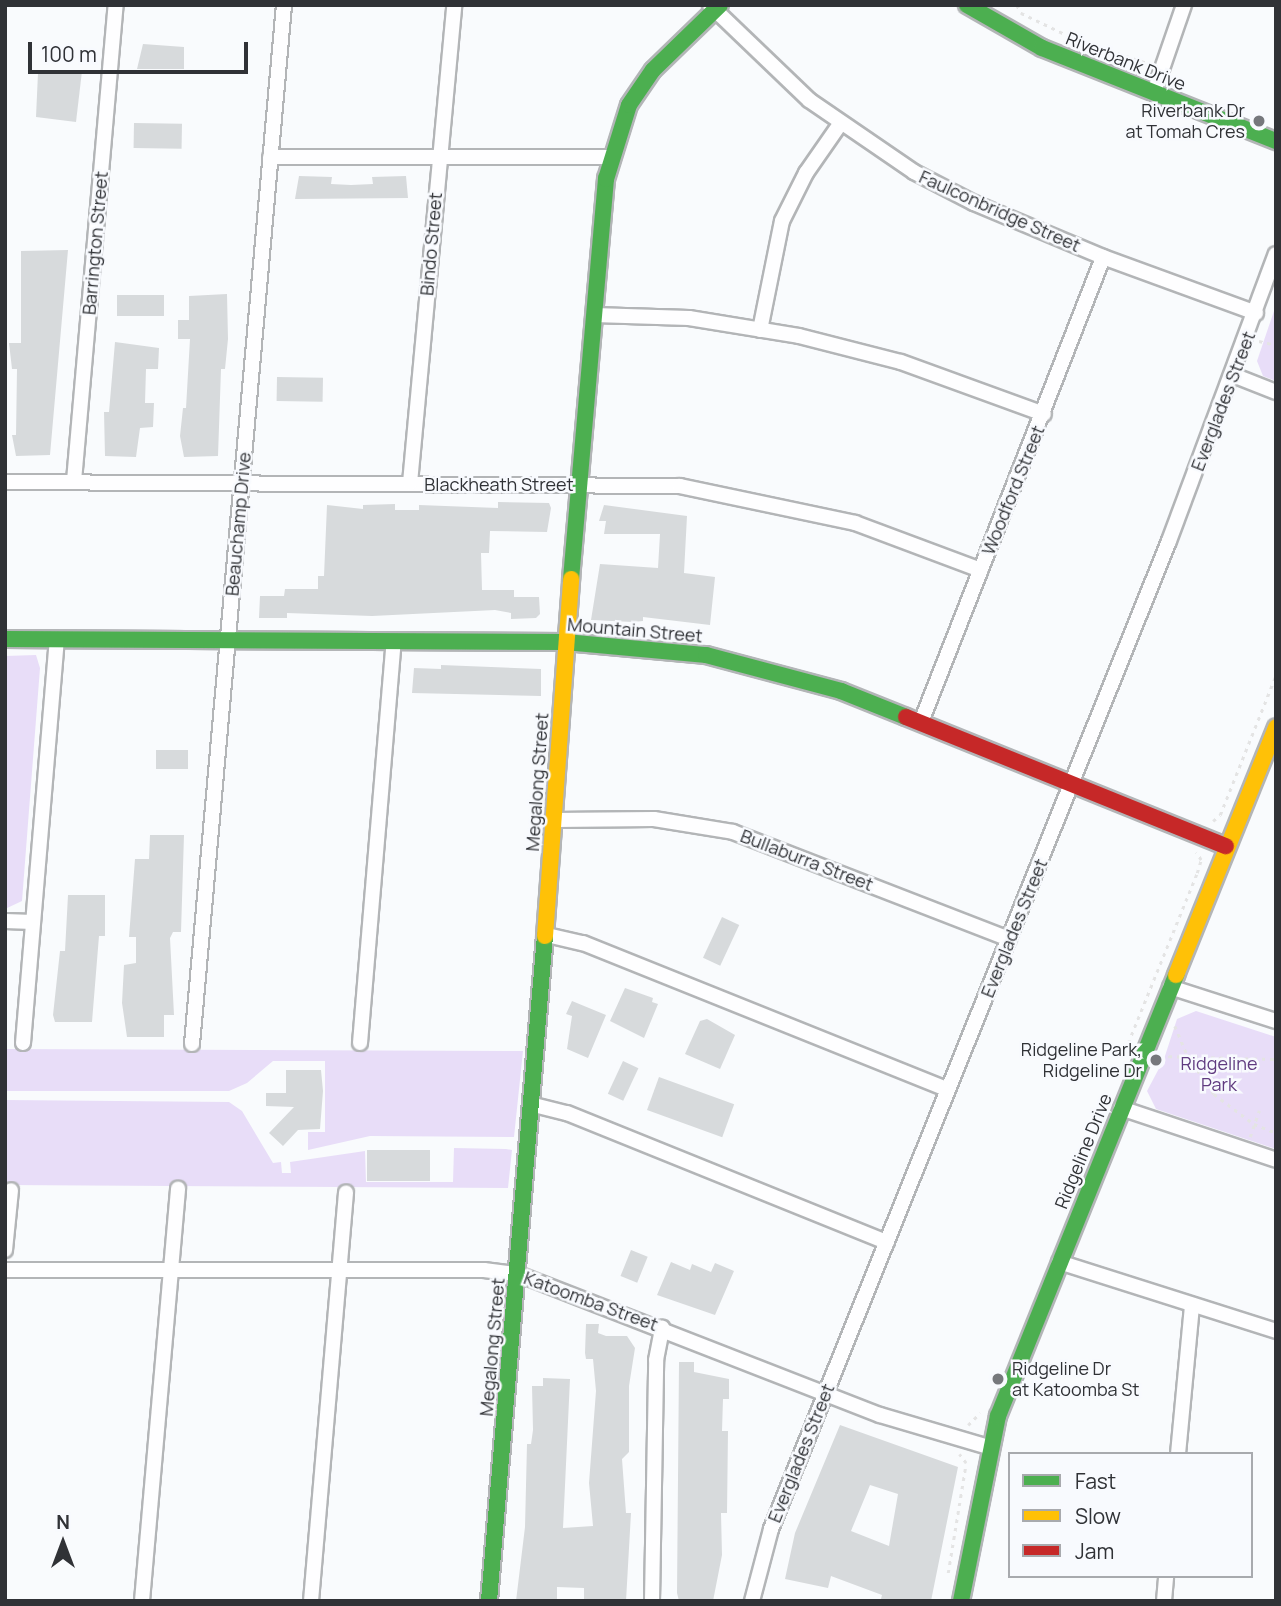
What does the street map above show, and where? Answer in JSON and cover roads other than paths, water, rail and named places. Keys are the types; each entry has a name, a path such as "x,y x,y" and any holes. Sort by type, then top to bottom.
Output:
{"street":[{"name":"Barrington Street","path":"74,481 117,5"},
{"name":"Beauchamp Drive","path":"192,1044 284,5"},
{"name":"Bindo Street","path":"410,483 454,5"},
{"name":"Riverbank Drive","path":"967,5 994,12 1042,48 1276,141"},
{"path":"1154,92 1184,5"},
{"name":"Faulconbridge Street","path":"715,7 767,64 840,124 946,190 1103,257 1256,313"},
{"name":"Megalong Street","path":"489,1601 534,1105 565,642 610,157 629,106 653,70 715,7"},
{"path":"760,330 782,221 806,173 840,124"},
{"path":"270,157 610,157"},
{"name":"Everglades Street","path":"752,1601 771,1529 1072,783 1233,375 1276,254"},
{"name":"Woodford Street","path":"921,723 1044,414 1103,257"},
{"path":"594,314 689,318 760,330 901,362 1044,414"},
{"path":"1233,375 1276,392"},
{"name":"Blackheath Street","path":"5,482 242,481 680,486 804,510 855,523 981,570"},
{"name":"Mountain Street","path":"5,639 565,642 655,647 750,665 841,691 1226,846"},
{"path":"23,1043 57,639"},
{"path":"360,1043 394,642"},
{"name":"Ridgeline Drive","path":"961,1601 989,1447 1059,1262 1226,846 1272,748 1276,727"},
{"name":"Bullaburra Street","path":"555,820 654,819 733,832 1009,939"},
{"path":"5,922 33,922"},
{"path":"547,934 583,943 948,1090"},
{"path":"1170,987 1276,1021"},
{"path":"534,1105 567,1113 887,1242"},
{"path":"1121,1108 1276,1160"},
{"path":"142,1601 178,1189"},
{"path":"5,1250 11,1190"},
{"path":"311,1601 345,1192"},
{"path":"1059,1262 1276,1331"},
{"name":"Katoomba Street","path":"5,1270 484,1270 518,1274 902,1422 989,1447"},
{"path":"1178,1452 1192,1305"},
{"path":"652,1601 656,1360 662,1328"},
{"path":"1164,1601 1166,1578"}],"place":[{"name":"Riverbank Dr at Tomah Cres","path":"1259,121"},
{"name":"Ridgeline Park, Ridgeline Dr","path":"1156,1060"},
{"name":"Ridgeline Dr at Katoomba St","path":"998,1379"}],"park label":[{"name":"Ridgeline Park","path":"1219,1074"}]}
